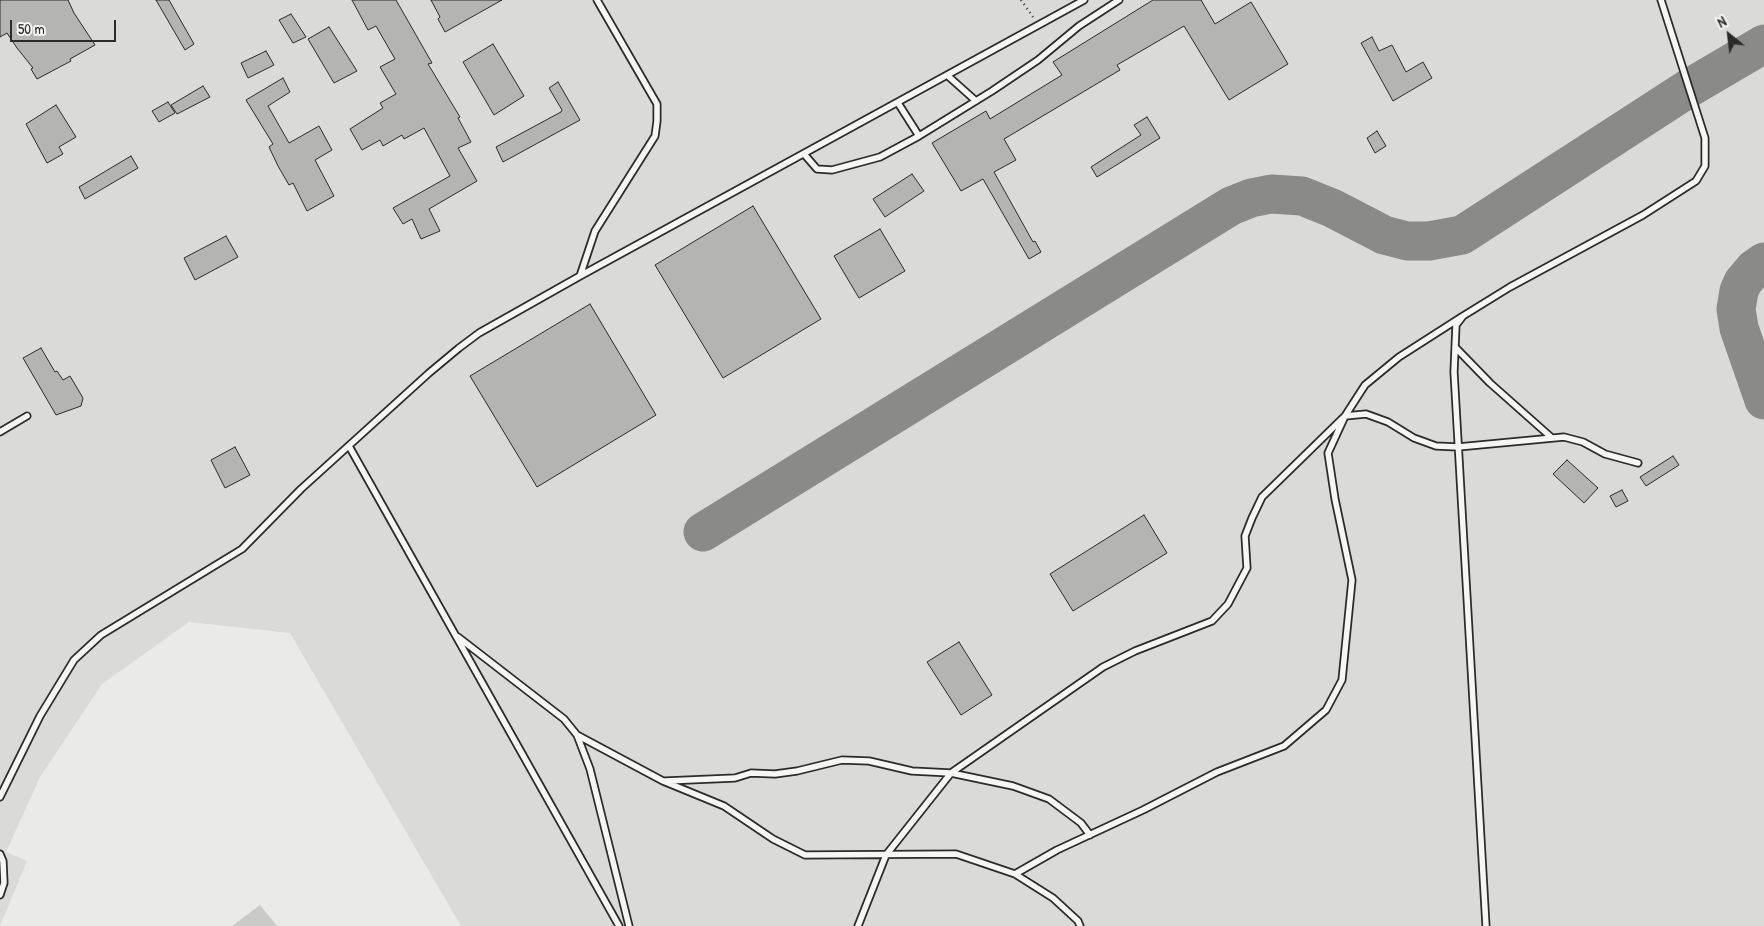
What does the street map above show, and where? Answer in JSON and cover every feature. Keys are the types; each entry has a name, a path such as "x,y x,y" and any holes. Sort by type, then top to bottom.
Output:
{"lane":[{"path":"580,276 595,231 655,136 657,121 657,104 597,0"},
{"path":"0,797 40,716 74,660 101,635 242,550 301,489 429,373 479,333 1084,0"},
{"path":"804,154 817,169 832,170 880,157 919,136 976,101 1038,60 1079,26 1119,0"},
{"path":"1015,874 1057,850 1143,810 1217,772 1284,746 1326,710 1342,680 1352,580 1334,499 1328,453 1345,416 1365,385 1399,357 1463,316 1642,215 1696,181 1705,166 1705,138 1661,0"},
{"path":"948,76 976,101"},
{"path":"898,103 919,136"},
{"path":"1463,316 1456,325 1454,372 1486,926"},
{"path":"1455,347 1490,383 1552,438"},
{"path":"858,926 886,855 951,773 1103,666 1135,651 1212,621 1228,604 1246,568 1245,536 1262,497 1345,416 1366,414 1388,422 1414,438 1436,446 1458,447 1564,437 1583,442 1604,454 1638,463"},
{"path":"0,432 27,416"},
{"path":"349,446 619,926"},
{"path":"456,635 564,719 576,736 590,769 629,926"},
{"path":"576,736 663,781 724,806 773,839 805,855 956,854 1015,874 1052,898 1080,926"},
{"path":"663,781 735,778 751,773 775,774 797,771 842,760 869,761 912,771 951,773 1013,786 1050,799 1081,823 1090,835"},
{"path":"0,854 3,861 4,883 0,896"}],"path":[{"path":"1021,0 1038,26"}],"shaded area":[{"path":"0,0 1764,0 1764,926 461,926 290,633 189,622 102,684 40,777 6,852 27,861 0,926"},
{"path":"260,905 277,926 232,926"}],"building":[{"path":"0,0 68,0 74,13 95,45 70,59 71,61 37,79 31,69 33,68 7,33 0,37"},
{"path":"156,0 169,0 194,44 185,50"},
{"path":"352,0 396,0 432,63 428,64 460,117 458,118 471,142 458,148 477,181 429,209 440,231 421,239 412,219 403,224 393,208 450,176 424,128 404,139 402,135 383,146 380,140 362,150 350,129 383,108 380,103 396,94 380,67 395,59 376,26 368,30"},
{"path":"431,0 502,0 445,32"},
{"path":"1153,0 1201,0 1215,24 1251,2 1288,64 1229,100 1184,26 1117,65 1120,70 1004,139 1016,160 994,172 1033,242 1035,241 1041,252 1029,259 983,179 961,191 932,143 986,111 990,119 1062,75 1053,62"},
{"path":"291,14 306,37 293,43 279,20"},
{"path":"329,27 357,71 334,83 308,39"},
{"path":"1372,37 1379,51 1392,45 1406,72 1423,62 1432,78 1393,101 1361,43"},
{"path":"493,44 524,96 494,115 463,62"},
{"path":"266,51 274,65 248,78 241,63"},
{"path":"283,78 290,92 268,106 289,143 319,126 332,150 315,160 334,196 307,211 293,183 289,185 278,166 269,147 273,144 246,100"},
{"path":"558,82 580,120 503,162 496,147 561,112 562,110 549,88"},
{"path":"203,86 210,97 177,114 171,105"},
{"path":"168,102 175,113 159,122 152,111"},
{"path":"56,105 76,137 59,147 63,154 47,163 26,124"},
{"path":"1147,117 1160,138 1097,177 1091,167 1141,135 1134,125"},
{"path":"1377,131 1386,146 1375,153 1367,138"},
{"path":"131,156 138,168 85,199 79,187"},
{"path":"912,174 924,191 885,217 873,199"},
{"path":"753,206 821,319 723,378 655,265"},
{"path":"880,229 905,271 859,298 834,256"},
{"path":"226,236 238,257 195,280 184,258"},
{"path":"590,304 656,415 537,487 470,376"},
{"path":"41,348 55,372 57,371 63,380 70,376 83,398 81,406 56,415 23,358"},
{"path":"235,447 250,475 225,488 211,460"},
{"path":"1673,456 1679,465 1646,486 1640,477"},
{"path":"1567,460 1598,488 1584,503 1553,474"},
{"path":"1622,490 1628,501 1616,507 1610,496"},
{"path":"1144,515 1167,553 1073,611 1050,574"},
{"path":"959,642 992,695 961,715 927,662"}],"taxiway":[{"path":"703,532 1231,206 1251,198 1271,194 1302,196 1332,208 1384,235 1407,241 1429,241 1462,235 1689,88 1764,44"},
{"path":"1764,262 1754,269 1743,282 1739,291 1736,309 1739,328 1764,400"}]}
